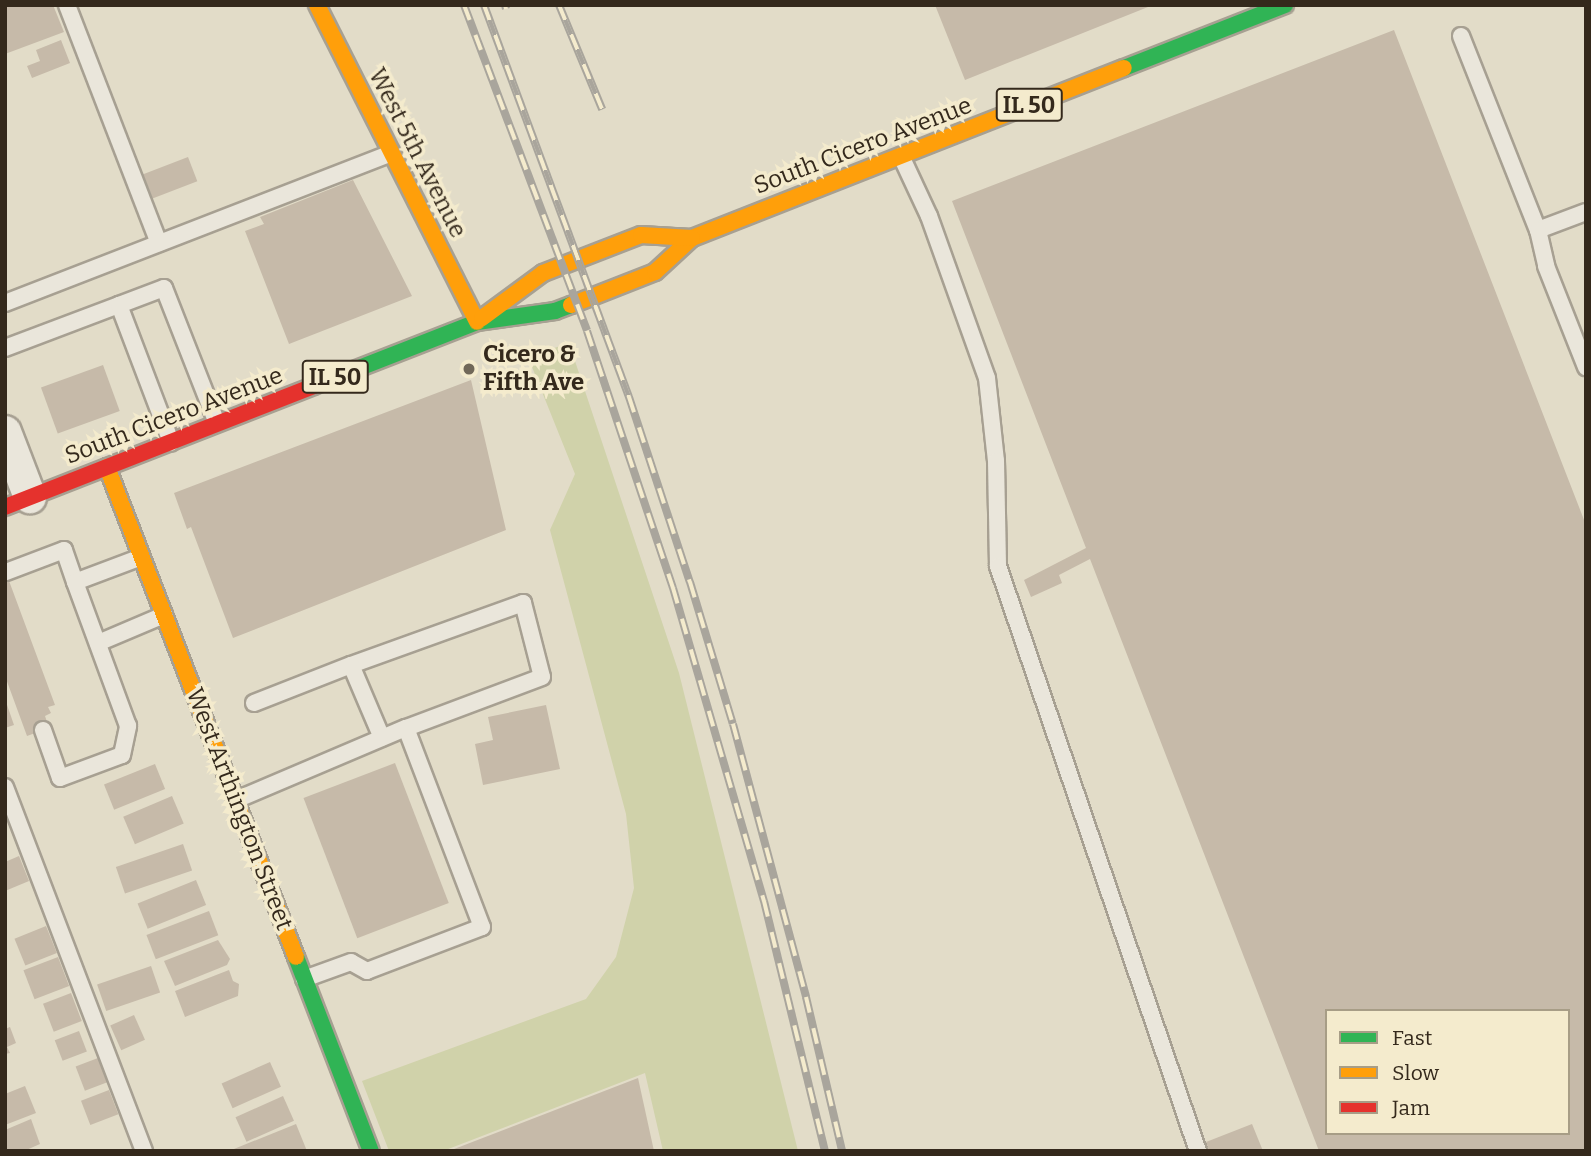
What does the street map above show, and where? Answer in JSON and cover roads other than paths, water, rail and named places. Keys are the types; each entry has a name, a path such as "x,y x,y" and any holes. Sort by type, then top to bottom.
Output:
{"main road":[{"name":"West 5th Avenue","path":"317,5 477,322"},
{"name":"South Cicero Avenue","path":"18,502 477,322 555,311 655,272 692,238 1285,5"},
{"name":"South Cicero Avenue","path":"477,322 543,273 641,235 692,238"},
{"name":"West Arthington Street","path":"107,467 371,1151"}],"street":[{"path":"5,432 18,502"}],"lane":[{"path":"67,5 159,243"},
{"path":"1461,36 1538,230 1546,266 1586,367"},
{"path":"5,303 391,153"},
{"path":"901,156 934,229 988,378 996,461 998,566 1198,1151"},
{"path":"1538,230 1586,212"},
{"path":"5,348 164,288 218,424"},
{"path":"119,304 171,442"},
{"path":"6,572 64,550 128,726 122,755 60,778 43,730"},
{"path":"75,582 142,556"},
{"path":"236,800 406,728 542,677 523,603 254,703"},
{"path":"98,643 164,615"},
{"path":"351,666 382,738"},
{"path":"304,979 351,962 367,971 482,928 406,728"},
{"path":"5,787 144,1151"}],"railway":[{"path":"464,5 587,331 673,588 764,901 825,1151"},
{"path":"484,5 629,397 690,582 733,724 806,997 842,1151"},
{"path":"505,5 506,9"},
{"path":"559,5 602,109"}],"place":[{"name":"Cicero & Fifth Ave","path":"469,369"}]}
